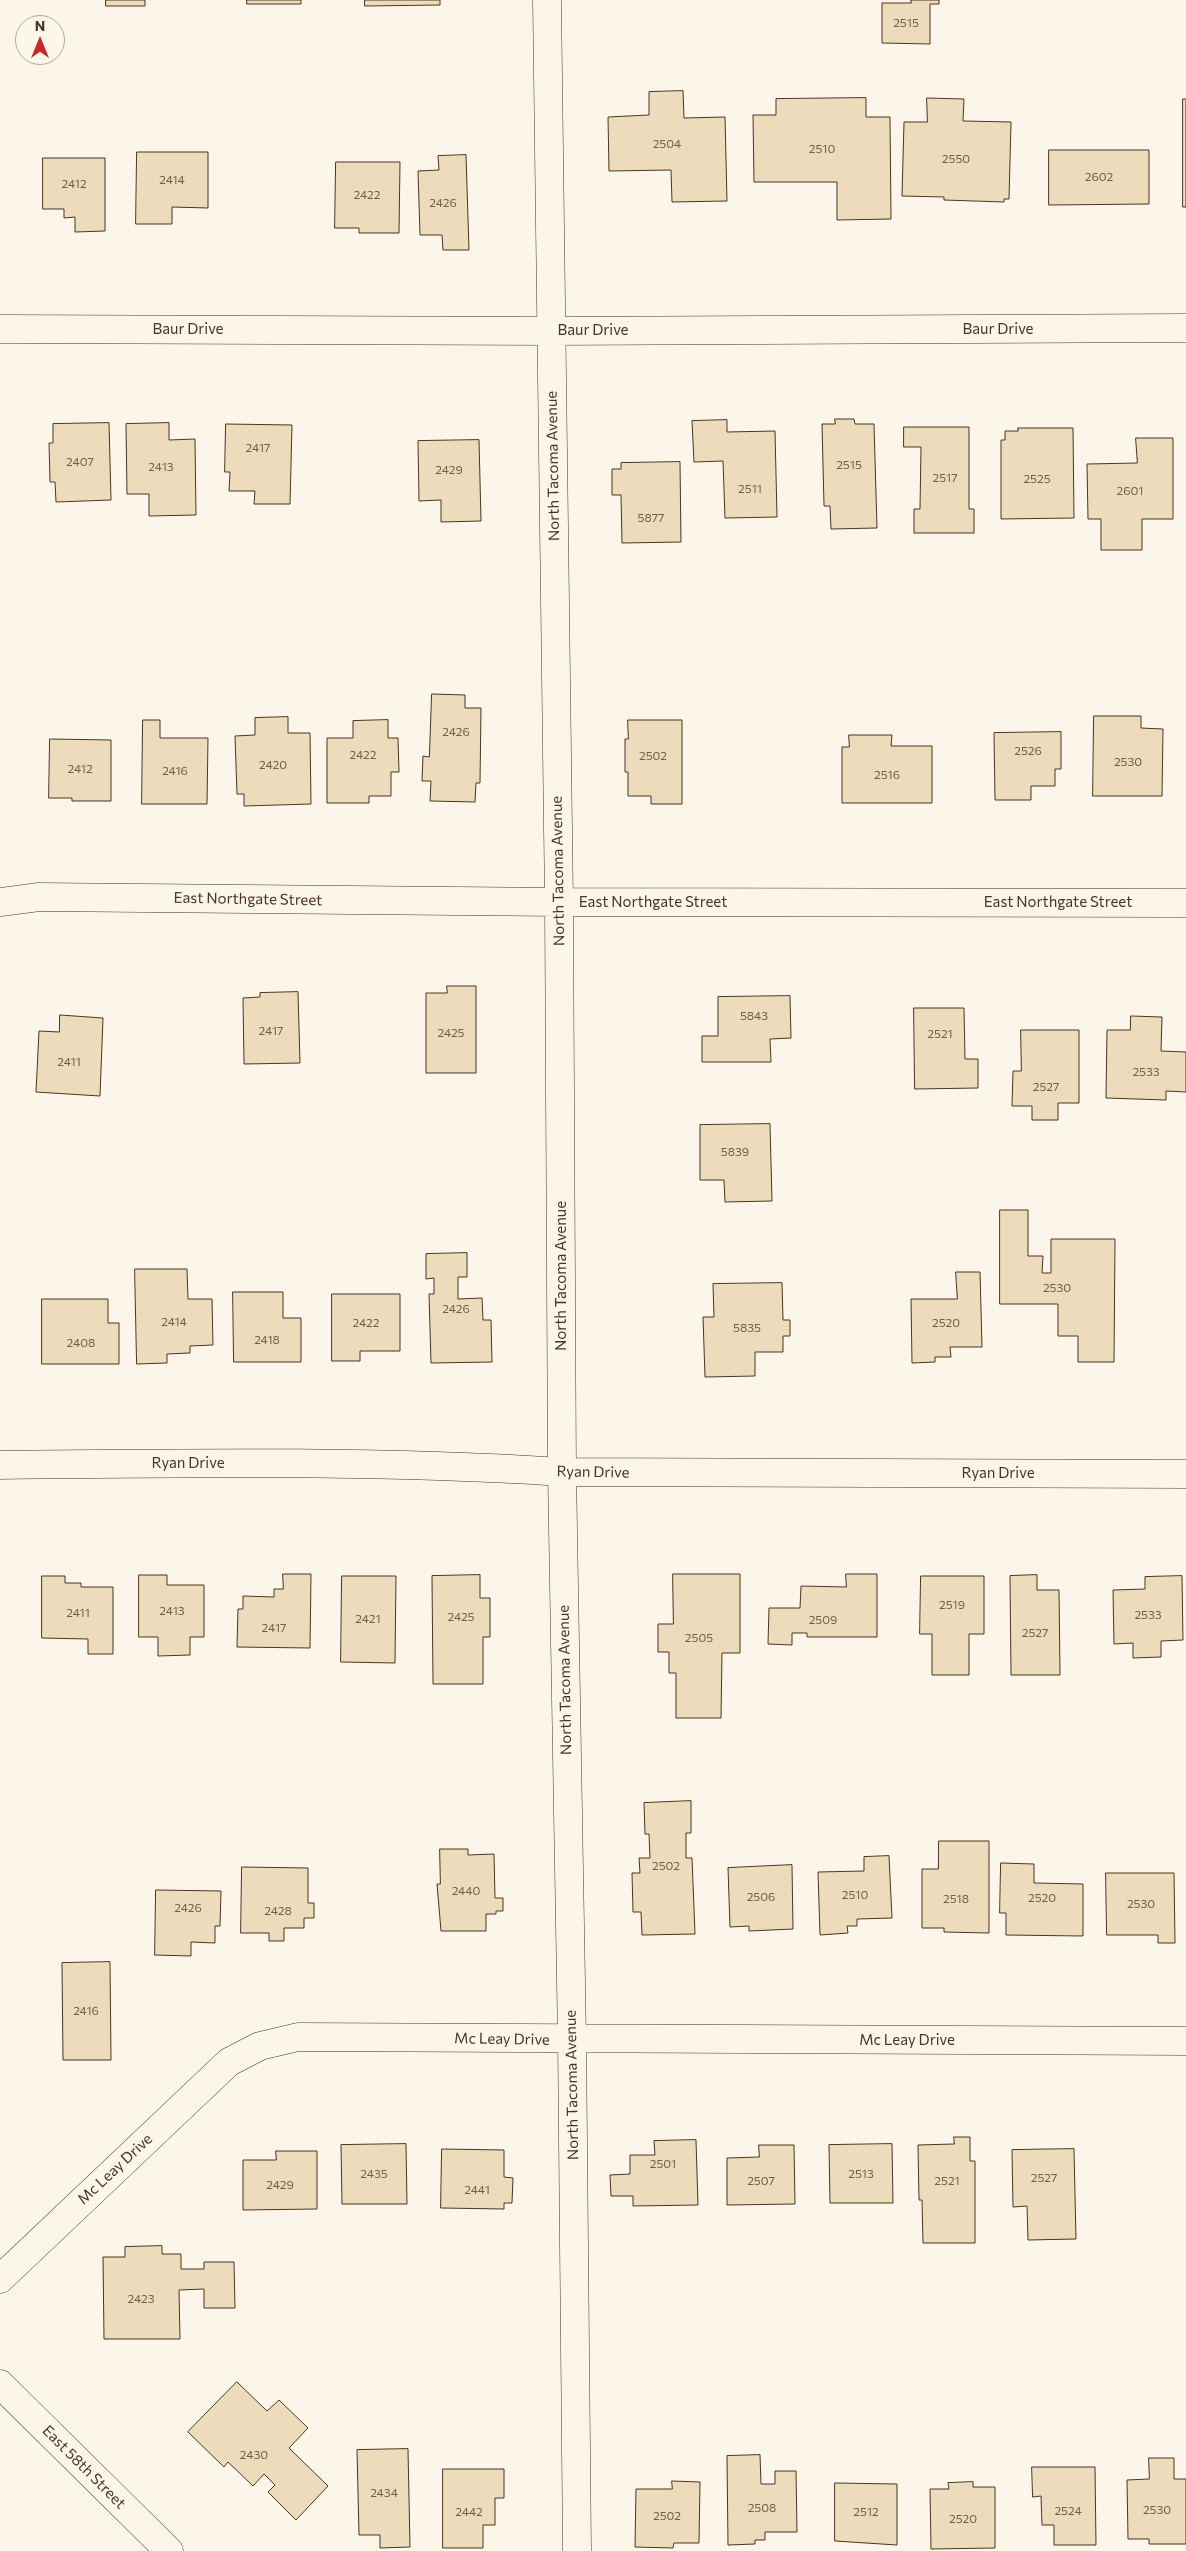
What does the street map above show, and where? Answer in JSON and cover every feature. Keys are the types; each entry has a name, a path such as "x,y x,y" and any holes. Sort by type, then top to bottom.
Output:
{"street":[{"name":"North Tacoma Avenue","path":"547,0 559,902 562,1472 572,2039 577,2551"},
{"name":"Baur Drive","path":"0,328 551,330 1186,328"},
{"name":"East Northgate Street","path":"0,902 39,897 559,902 1186,903"},
{"name":"Ryan Drive","path":"0,1465 192,1463 419,1466 562,1472 1186,1474"},
{"name":"Mc Leay Drive","path":"0,2278 229,2062 260,2046 298,2036 1186,2041"},
{"name":"East 58th Street","path":"0,2384 169,2551"}],"building":[{"path":"106,0 145,0 145,6 106,6"},
{"path":"247,0 301,0 301,4 247,4"},
{"path":"365,0 440,0 440,5 365,6"},
{"path":"911,0 939,0 939,4 930,4 930,44 882,43 882,3 911,3"},
{"path":"683,91 684,118 725,117 727,201 672,202 671,170 609,171 608,117 649,115 649,92"},
{"path":"866,98 866,117 890,117 891,219 837,220 837,182 754,182 753,115 776,115 776,99"},
{"path":"927,98 964,99 963,121 1011,122 1009,199 1004,199 1004,202 944,200 944,197 902,196 904,122 927,122"},
{"path":"1183,99 1186,99 1186,207 1183,207"},
{"path":"1049,150 1149,150 1149,204 1049,205"},
{"path":"137,152 208,152 208,208 172,207 172,224 136,224"},
{"path":"466,155 469,250 443,250 442,235 420,235 418,171 439,170 438,156"},
{"path":"43,158 105,158 105,231 75,232 75,217 64,218 64,209 43,209"},
{"path":"336,162 400,162 399,233 359,233 359,228 335,228"},
{"path":"835,419 854,419 855,424 874,424 877,528 831,529 830,506 824,506 822,424 835,424"},
{"path":"727,420 727,432 775,431 777,517 725,518 723,461 694,462 692,421"},
{"path":"109,423 111,500 56,502 55,482 50,482 49,443 53,443 53,424"},
{"path":"169,423 169,440 195,439 196,515 149,516 149,494 127,494 126,424"},
{"path":"226,424 292,425 290,504 254,504 255,491 229,491 230,472 225,472"},
{"path":"904,427 969,427 969,509 974,509 974,533 914,533 914,509 920,509 921,447 904,447"},
{"path":"1018,428 1073,428 1074,518 1001,519 1001,440 1005,440 1005,431 1018,431"},
{"path":"1136,438 1173,438 1173,519 1142,519 1142,550 1101,550 1101,519 1088,519 1087,464 1137,463"},
{"path":"479,440 481,521 441,522 441,500 419,501 418,441"},
{"path":"680,462 681,542 622,543 621,495 612,495 612,469 621,469 621,463"},
{"path":"432,694 465,695 465,708 481,708 480,783 476,783 475,802 430,801 431,781 422,781 423,756 429,757"},
{"path":"1094,716 1141,716 1141,728 1163,729 1162,796 1093,796"},
{"path":"288,717 288,733 310,733 311,804 244,806 244,794 237,794 235,736 255,735 255,718"},
{"path":"143,720 160,720 160,738 208,738 207,804 142,804"},
{"path":"388,720 388,738 398,738 399,772 391,772 391,796 369,796 369,803 327,803 327,738 353,738 353,721"},
{"path":"628,720 682,720 682,804 651,804 651,796 628,796 628,772 625,772 625,739 628,739"},
{"path":"1061,732 1061,769 1055,769 1055,786 1031,786 1031,800 995,800 994,733"},
{"path":"849,735 892,735 891,746 932,746 932,803 842,803 842,747 849,747"},
{"path":"50,739 111,740 111,801 72,801 72,798 49,798"},
{"path":"447,986 476,986 476,1073 426,1073 426,993 447,993"},
{"path":"298,992 300,1063 244,1064 243,998 260,997 260,993"},
{"path":"790,996 791,1038 770,1039 771,1062 702,1062 702,1036 718,1036 718,997"},
{"path":"914,1008 964,1008 965,1059 978,1059 978,1088 915,1089"},
{"path":"60,1015 103,1018 100,1096 36,1092 39,1031 59,1032"},
{"path":"1131,1016 1162,1017 1161,1051 1186,1052 1186,1092 1166,1091 1166,1100 1106,1098 1107,1030 1130,1030"},
{"path":"1021,1030 1079,1030 1079,1103 1058,1103 1058,1120 1032,1120 1032,1106 1012,1106 1013,1071 1021,1071"},
{"path":"770,1124 772,1201 725,1202 724,1180 700,1180 700,1125"},
{"path":"1000,1210 1028,1210 1028,1256 1043,1256 1042,1273 1051,1273 1051,1239 1115,1239 1114,1362 1078,1362 1078,1336 1058,1336 1058,1304 1000,1304"},
{"path":"467,1253 467,1277 458,1277 458,1299 482,1298 483,1320 491,1320 492,1362 431,1363 429,1294 434,1294 434,1278 426,1279 426,1254"},
{"path":"135,1269 187,1269 188,1299 212,1299 213,1345 190,1346 190,1353 167,1354 167,1363 137,1364"},
{"path":"956,1272 980,1272 982,1347 950,1347 951,1357 935,1357 935,1362 912,1363 911,1299 957,1299"},
{"path":"782,1283 783,1320 790,1320 790,1336 783,1336 783,1352 755,1352 755,1376 705,1377 703,1317 714,1317 713,1284"},
{"path":"233,1292 283,1292 283,1318 301,1318 301,1362 234,1362"},
{"path":"332,1294 400,1294 400,1351 360,1351 360,1361 332,1361"},
{"path":"42,1299 108,1299 108,1323 119,1323 119,1364 42,1364"},
{"path":"283,1574 311,1574 310,1648 237,1647 238,1609 243,1609 243,1596 274,1597 274,1589 283,1589"},
{"path":"673,1574 740,1574 740,1653 722,1653 721,1718 676,1718 676,1673 669,1673 669,1652 658,1652 658,1624 673,1624"},
{"path":"846,1574 877,1574 877,1637 807,1637 807,1633 792,1633 792,1645 768,1644 769,1608 800,1608 801,1586 846,1587"},
{"path":"139,1575 167,1575 167,1585 204,1585 204,1637 190,1637 190,1655 158,1656 158,1637 139,1637"},
{"path":"480,1575 480,1598 490,1598 490,1637 483,1637 483,1684 433,1684 432,1576"},
{"path":"1037,1575 1037,1590 1059,1590 1060,1675 1011,1675 1010,1576"},
{"path":"42,1576 65,1576 65,1583 81,1583 81,1587 113,1587 113,1654 88,1654 88,1639 42,1638"},
{"path":"342,1576 396,1576 395,1663 341,1662"},
{"path":"921,1576 984,1576 984,1634 969,1634 969,1675 932,1675 932,1634 920,1634"},
{"path":"1182,1576 1183,1640 1161,1641 1161,1657 1133,1658 1133,1643 1114,1644 1113,1590 1145,1589 1145,1577"},
{"path":"691,1801 691,1833 686,1833 686,1858 692,1858 695,1934 642,1935 641,1912 633,1912 632,1873 640,1873 639,1858 650,1858 649,1834 645,1834 644,1803"},
{"path":"939,1841 989,1841 989,1933 944,1932 944,1928 922,1928 922,1869 938,1869"},
{"path":"440,1849 468,1849 468,1855 494,1854 495,1898 503,1898 503,1911 496,1911 496,1914 486,1914 486,1931 441,1931 437,1884 440,1884"},
{"path":"889,1856 892,1918 857,1919 857,1926 847,1926 848,1933 820,1935 818,1872 864,1871 864,1857"},
{"path":"1001,1863 1034,1864 1034,1883 1083,1884 1083,1936 1006,1935 1006,1913 1000,1913"},
{"path":"792,1865 793,1929 749,1931 749,1926 730,1927 728,1868"},
{"path":"242,1867 308,1868 308,1903 314,1903 314,1918 304,1918 304,1928 284,1928 284,1941 269,1941 269,1933 241,1933"},
{"path":"1106,1873 1174,1873 1175,1943 1158,1943 1158,1935 1107,1935"},
{"path":"156,1890 221,1891 220,1926 215,1926 215,1943 191,1942 191,1956 155,1955"},
{"path":"110,1962 111,2060 63,2060 62,1963"},
{"path":"954,2137 970,2137 970,2161 975,2161 975,2243 923,2243 922,2200 919,2200 918,2145 954,2144"},
{"path":"696,2140 698,2205 633,2206 633,2196 611,2196 610,2175 630,2174 630,2155 655,2155 654,2141"},
{"path":"406,2144 407,2204 342,2204 341,2145"},
{"path":"892,2144 893,2203 830,2203 829,2145"},
{"path":"759,2145 794,2145 795,2204 727,2205 727,2158 759,2157"},
{"path":"442,2149 504,2150 504,2177 513,2178 512,2203 504,2203 504,2209 441,2208"},
{"path":"1074,2149 1076,2239 1028,2240 1027,2206 1013,2207 1012,2150"},
{"path":"276,2151 317,2151 317,2209 243,2210 243,2160 276,2160"},
{"path":"162,2246 162,2254 181,2254 181,2269 204,2269 204,2262 234,2262 235,2308 204,2308 204,2289 179,2290 180,2339 104,2339 103,2257 125,2257 125,2247"},
{"path":"237,2382 267,2411 279,2400 308,2428 289,2448 328,2486 296,2520 268,2492 275,2485 264,2474 253,2486 228,2462 224,2467 188,2432"},
{"path":"408,2449 410,2547 380,2548 380,2535 359,2535 357,2450"},
{"path":"760,2455 761,2484 775,2484 775,2471 796,2471 797,2532 765,2532 765,2540 755,2540 755,2544 728,2545 727,2456"},
{"path":"1149,2458 1174,2458 1174,2479 1186,2479 1186,2544 1149,2544 1149,2539 1128,2539 1127,2480 1149,2479"},
{"path":"1032,2467 1095,2467 1096,2545 1054,2545 1054,2525 1042,2525 1041,2496 1033,2497"},
{"path":"443,2469 504,2469 504,2498 495,2498 495,2525 483,2525 483,2548 443,2548"},
{"path":"672,2481 700,2482 699,2543 674,2543 673,2548 635,2547 636,2489 672,2489"},
{"path":"973,2482 973,2487 995,2487 995,2548 931,2549 930,2489 949,2489 948,2483"},
{"path":"835,2483 897,2484 897,2545 835,2541"}]}
